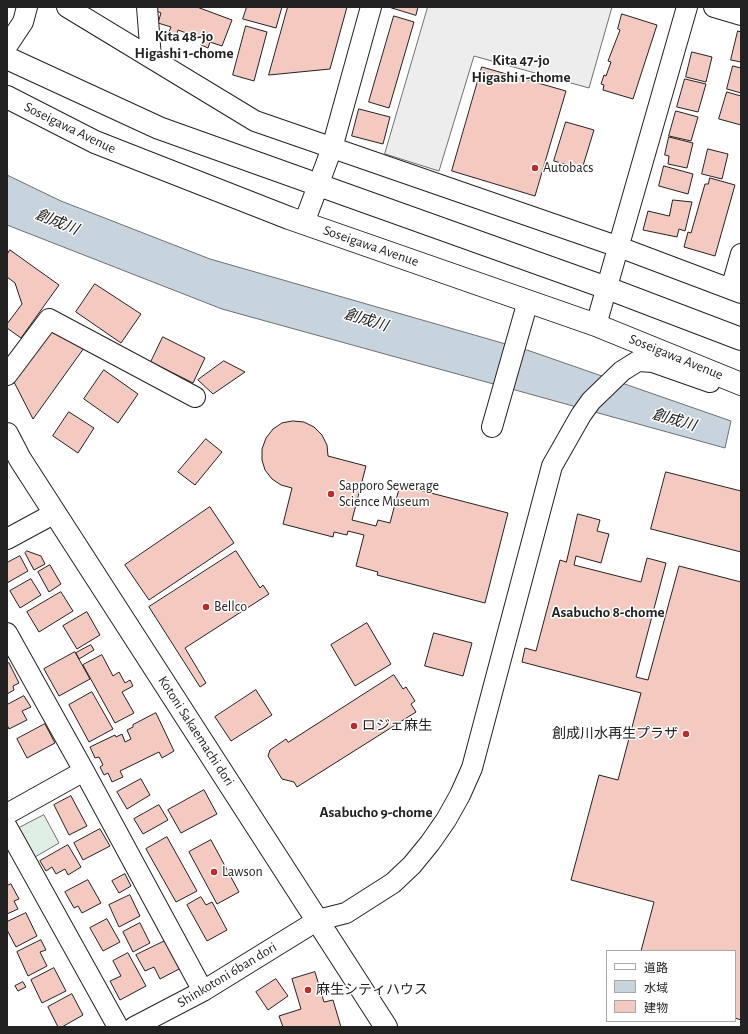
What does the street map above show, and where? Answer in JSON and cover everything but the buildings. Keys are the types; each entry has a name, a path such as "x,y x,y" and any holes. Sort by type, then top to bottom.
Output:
{"main road":[{"path":"7,58 159,128 607,288 741,340"},
{"name":"Soseigawa Avenue","path":"7,97 95,142 304,223 596,325 741,384"},
{"name":"Kotoni Sakaemachi dori","path":"7,434 20,458 55,513 386,1027"}],"street":[{"path":"7,46 23,22 27,7"},
{"path":"67,7 255,121 619,247 736,291 741,254"},
{"path":"147,7 151,58"},
{"path":"304,223 332,148 371,7"},
{"path":"596,325 687,7"},
{"path":"714,7 741,15"},
{"path":"492,427 528,301"},
{"path":"7,375 49,319 195,397"},
{"name":"Shinkotoni 6ban dori","path":"134,1027 203,991 318,920 346,913 393,883 412,865 430,843 446,820 460,795 472,768 552,466 581,415 591,401 622,371 638,361 653,362 741,391"},
{"path":"7,539 55,513"},
{"path":"7,633 84,771 203,991"},
{"path":"7,814 84,771"},
{"path":"7,827 118,1027"}],"green space":[{"path":"44,815 59,843 35,857 19,828"}],"shaded area":[{"path":"428,7 612,7 589,88 474,56 439,171 385,154"}],"water":[{"name":"創成川","path":"7,175 61,201 210,259 530,351 731,421 725,448 222,309 7,225"}],"place":[{"name":"Autobacs","path":"535,168"},
{"name":"Sapporo Sewerage Science Museum","path":"331,494"},
{"name":"Bellco","path":"206,607"},
{"name":"ロジェ麻生","path":"354,726"},
{"name":"創成川水再生プラザ","path":"686,734"},
{"name":"Lawson","path":"214,872"},
{"name":"麻生シティハウス","path":"308,990"}],"district":[{"name":"Kita 48-jo Higashi 1-chome","path":"184,44"},
{"name":"Kita 47-jo Higashi 1-chome","path":"521,68"},
{"name":"Asabucho 8-chome","path":"608,612"},
{"name":"Asabucho 9-chome","path":"376,812"}]}
